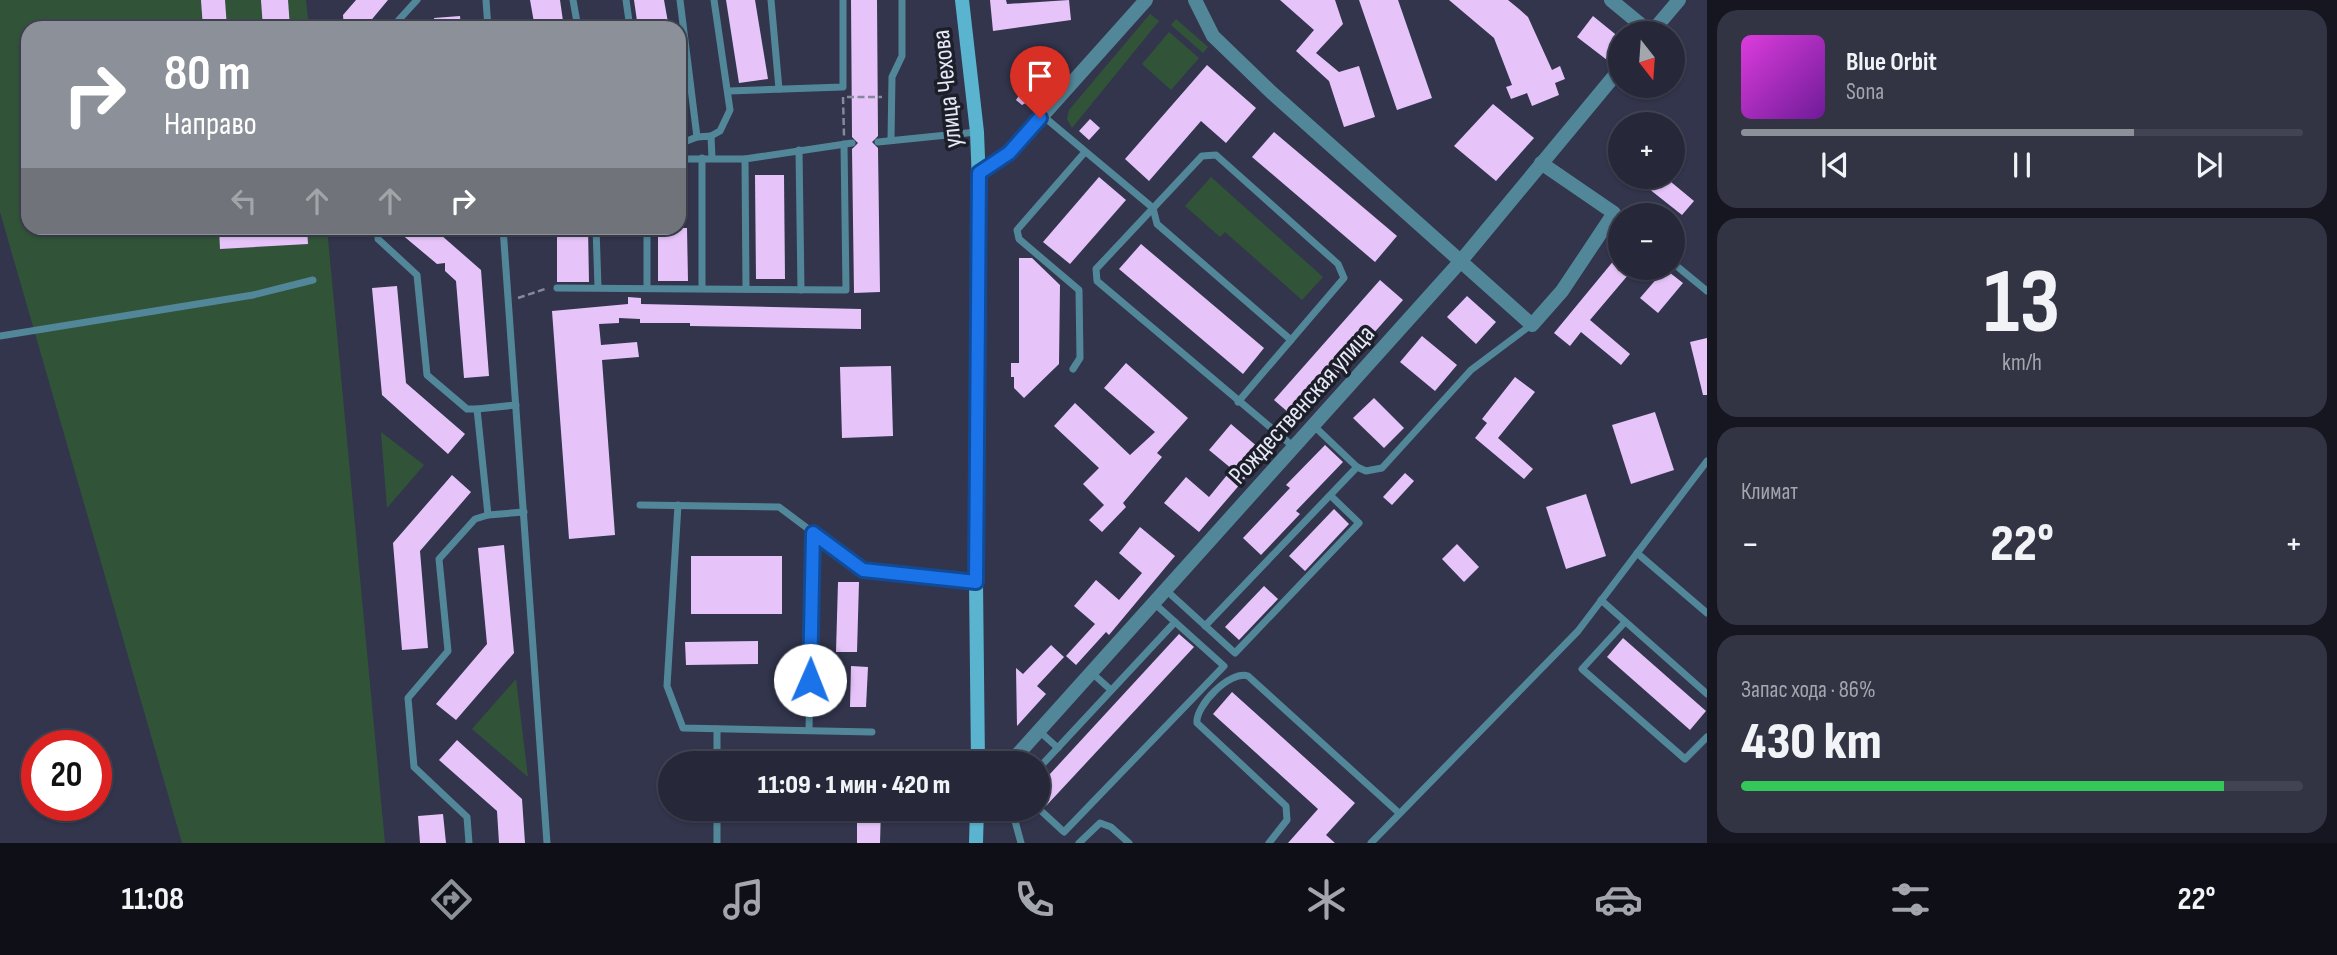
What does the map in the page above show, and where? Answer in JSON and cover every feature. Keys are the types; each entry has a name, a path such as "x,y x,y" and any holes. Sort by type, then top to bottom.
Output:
{"main road":[{"name":"улица Чехова","path":"962,0 979,173 976,582 978,751"},
{"path":"976,843 977,821"}],"street":[{"path":"1611,0 1636,21"},
{"path":"1661,21 1679,0"},
{"path":"979,173 1009,153 1143,1"},
{"path":"1200,2 1213,36 1532,325 1562,291 1608,228"},
{"name":"Рождественская улица","path":"1021,751 1156,604 1460,262 1608,83"},
{"path":"1541,163 1608,210"}],"lane":[{"path":"398,21 417,0"},
{"path":"486,0 488,21"},
{"path":"573,0 577,21"},
{"path":"626,0 630,21"},
{"path":"680,0 683,21"},
{"path":"686,141 711,136 720,131 730,110 714,0"},
{"path":"771,0 779,89"},
{"path":"729,91 843,87 843,0"},
{"path":"891,139 892,77 902,56 902,0"},
{"path":"686,48 697,137"},
{"path":"1043,115 1153,208 1157,224 1290,340"},
{"path":"878,142 976,132"},
{"path":"711,136 712,158"},
{"path":"557,288 648,286 846,290 848,144 746,159 686,159"},
{"path":"799,150 801,290"},
{"path":"1073,369 1080,358 1079,290 1019,239 1017,230 1086,152"},
{"path":"1238,402 1344,278 1338,264 1216,155 1202,156 1096,269 1097,281 1238,402 1295,448"},
{"path":"702,158 702,288"},
{"path":"746,159 746,289"},
{"path":"378,235 378,239 417,275 426,375 467,409 516,405"},
{"path":"504,235 547,843"},
{"path":"596,235 598,287"},
{"path":"648,235 648,286"},
{"path":"1685,273 1707,291"},
{"path":"0,336 253,295 313,280"},
{"path":"1314,426 1357,467 1366,471 1382,468 1471,370 1532,325"},
{"path":"477,409 488,515"},
{"path":"1371,843 1578,631 1707,461"},
{"path":"1205,626 1357,467"},
{"path":"1167,591 1235,653 1359,523 1331,495"},
{"path":"640,505 779,507 863,570 976,582"},
{"path":"678,505 667,686 683,728 872,732"},
{"path":"469,843 467,817 414,766 408,698 449,650 439,559 475,519 488,515 524,512"},
{"path":"810,730 813,533"},
{"path":"1637,553 1707,613"},
{"path":"1601,600 1707,694"},
{"path":"1050,819 1064,832 1224,666 1156,604"},
{"path":"1050,756 1175,622"},
{"path":"1625,622 1581,669 1685,759 1707,737"},
{"path":"1092,673 1111,690"},
{"path":"1269,843 1287,820 1286,806 1197,723 1199,711 1236,674 1248,676 1399,813"},
{"path":"717,729 717,751"},
{"path":"1039,731 1058,748"},
{"path":"717,821 717,843"},
{"path":"1015,821 1021,843"},
{"path":"1079,843 1100,823 1111,827 1129,843"}],"path":[{"path":"843,87 848,144"},
{"path":"843,97 891,97"},
{"path":"517,299 542,289 557,288"}],"green space":[{"path":"0,0 306,0 308,21 21,21 21,235 328,235 385,843 182,843 0,212"},
{"path":"1150,14 1159,21 1072,128 1067,119 1069,110"},
{"path":"1176,19 1208,47 1203,53 1171,25"},
{"path":"1169,32 1199,58 1171,90 1142,64"},
{"path":"1211,177 1323,277 1302,300 1225,232 1220,237 1185,206"},
{"path":"381,432 424,465 387,508"},
{"path":"516,679 528,777 472,729"}],"building":[{"path":"201,0 225,0 226,21 202,21"},
{"path":"261,0 288,0 290,21 262,21"},
{"path":"356,0 388,0 370,21 343,21 343,15"},
{"path":"530,0 560,0 563,21 534,21"},
{"path":"634,0 664,0 668,21 637,21"},
{"path":"726,0 755,0 768,79 739,83"},
{"path":"851,0 877,0 878,136 872,142 878,148 880,292 854,293 852,149 858,143 852,137"},
{"path":"990,0 1006,0 1007,4 1069,0 1071,20 993,31"},
{"path":"1280,0 1335,0 1343,24 1316,53 1339,72 1359,66 1375,117 1344,127 1329,81 1296,51 1314,30"},
{"path":"1359,0 1398,0 1432,98 1397,110"},
{"path":"1449,0 1508,0 1519,9 1528,17 1552,70 1560,66 1565,79 1555,83 1559,95 1532,106 1527,93 1511,99 1506,87 1512,85 1494,38"},
{"path":"460,16 460,21 434,21 434,18"},
{"path":"1593,16 1608,28 1608,59 1607,60 1577,37"},
{"path":"1207,65 1256,108 1226,143 1201,121 1149,181 1125,159"},
{"path":"1024,88 1034,92 1031,100 1022,105 1016,100"},
{"path":"1493,104 1534,138 1496,181 1454,146"},
{"path":"1090,119 1100,128 1089,140 1079,131"},
{"path":"1274,132 1397,236 1375,262 1252,157"},
{"path":"755,175 784,175 785,279 756,279"},
{"path":"1099,177 1126,200 1070,264 1043,242"},
{"path":"1649,189 1680,189 1694,201 1685,212 1685,203 1667,203"},
{"path":"687,228 688,281 658,281 658,235 686,235"},
{"path":"219,235 307,235 308,244 220,249"},
{"path":"402,235 441,235 481,270 489,376 464,378 456,281 445,271 445,263 437,264"},
{"path":"557,235 588,235 589,282 557,282"},
{"path":"1141,244 1264,348 1243,374 1119,269"},
{"path":"1019,258 1032,258 1060,285 1059,364 1024,398 1014,388 1014,377 1011,377 1011,363 1019,363"},
{"path":"1608,268 1608,280 1624,280 1590,320 1630,354 1621,365 1581,332 1570,346 1554,333"},
{"path":"1380,280 1403,300 1297,420 1274,400"},
{"path":"1656,280 1679,280 1683,283 1658,313 1640,298"},
{"path":"397,286 406,383 465,434 448,454 382,395 372,288"},
{"path":"1467,296 1496,322 1476,344 1447,317"},
{"path":"628,297 641,298 641,304 861,309 861,329 690,326 690,323 640,323 640,319 619,318 619,323 599,324 601,345 637,342 639,357 602,360 615,535 569,539 552,311 628,304"},
{"path":"1422,336 1457,365 1435,391 1400,362"},
{"path":"1707,338 1707,395 1703,395 1690,342"},
{"path":"1126,363 1188,418 1157,453 1162,457 1123,503 1126,507 1102,532 1089,520 1104,505 1083,484 1099,468 1054,426 1075,403 1130,455 1155,432 1104,388"},
{"path":"891,366 893,436 842,438 840,367"},
{"path":"1515,377 1535,392 1498,438 1533,469 1524,479 1475,438 1487,423 1482,419"},
{"path":"1374,398 1404,428 1384,448 1353,418"},
{"path":"1655,412 1674,470 1631,484 1612,425"},
{"path":"1231,424 1266,454 1199,532 1164,503 1186,477 1209,497 1232,469 1209,450"},
{"path":"1325,445 1343,462 1296,511 1300,514 1261,555 1243,538 1290,488 1286,485"},
{"path":"1405,473 1414,481 1392,505 1383,497"},
{"path":"452,475 471,492 420,551 428,648 402,650 393,543"},
{"path":"1586,494 1606,556 1566,569 1546,507"},
{"path":"1334,509 1349,524 1305,571 1289,556"},
{"path":"1140,527 1175,556 1109,635 1106,632 1076,665 1066,656 1095,624 1074,606 1096,580 1119,600 1142,573 1119,553"},
{"path":"1457,544 1479,567 1464,582 1442,559"},
{"path":"504,545 514,653 456,720 436,704 487,644 478,548"},
{"path":"691,556 782,556 782,614 691,614"},
{"path":"838,582 859,582 857,652 836,652"},
{"path":"1264,586 1278,599 1239,640 1225,627"},
{"path":"1179,634 1194,647 1050,802 1050,774"},
{"path":"1623,638 1706,711 1690,730 1607,657"},
{"path":"758,641 758,664 686,665 685,642"},
{"path":"1051,645 1064,657 1037,686 1046,694 1017,726 1016,668 1023,674"},
{"path":"851,666 868,667 866,707 850,707"},
{"path":"1232,692 1355,803 1326,835 1335,843 1288,843 1318,809 1213,714"},
{"path":"457,740 522,799 525,843 499,843 497,811 439,760"},
{"path":"757,749 881,750 881,751"},
{"path":"443,814 446,843 420,843 418,816"},
{"path":"857,821 881,821 880,843 857,843"}],"route":[{"path":"810,680 813,533 863,570 976,582 979,173 1009,153 1040,118"}]}
